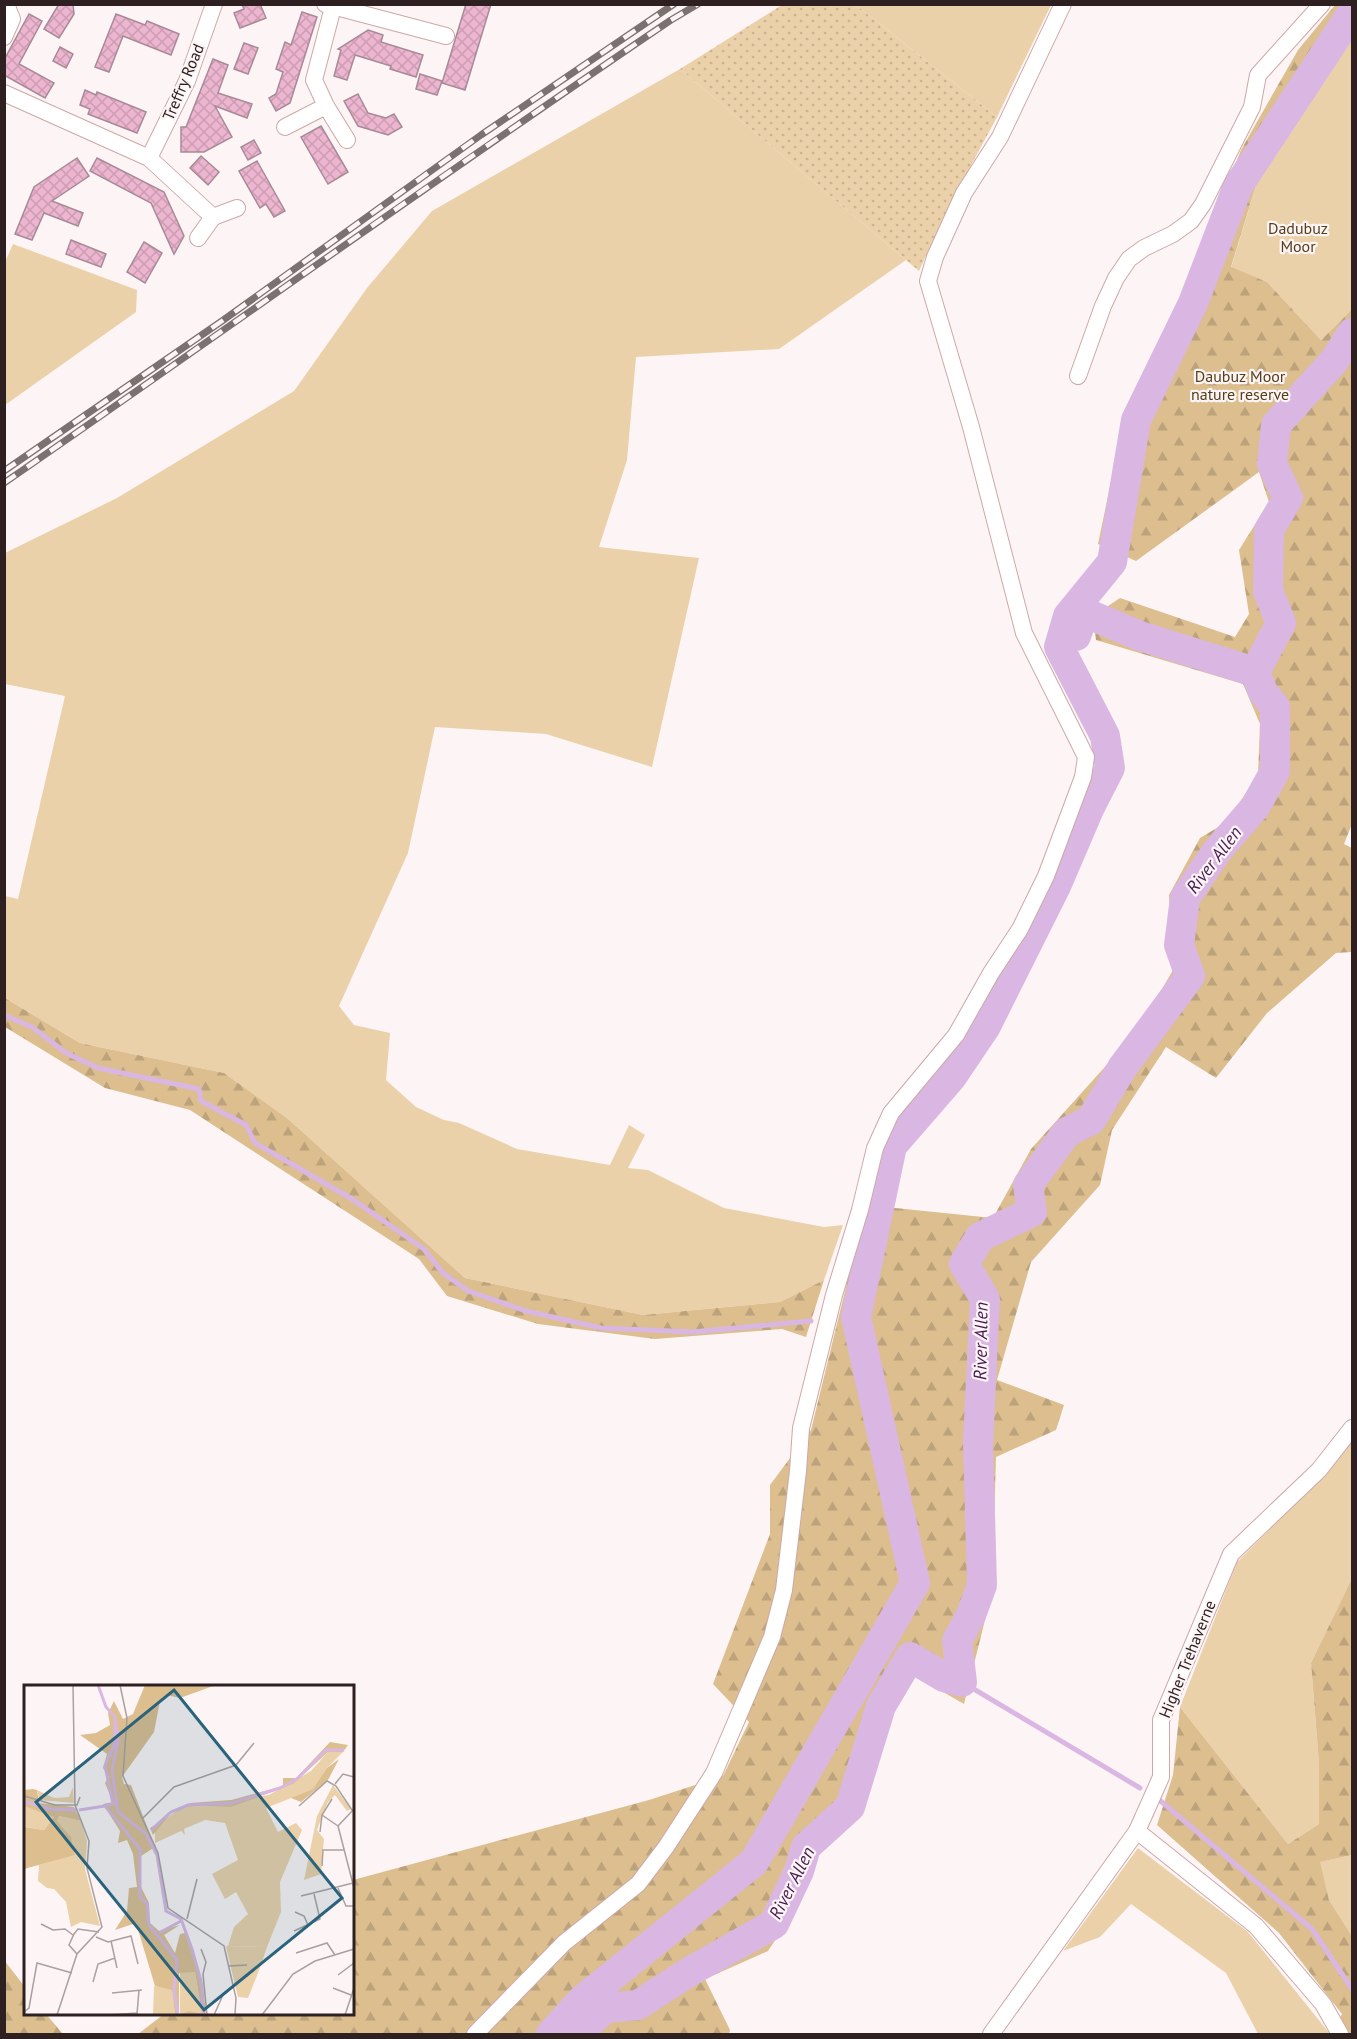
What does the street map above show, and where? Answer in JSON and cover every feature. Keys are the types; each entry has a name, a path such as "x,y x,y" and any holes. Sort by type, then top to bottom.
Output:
{"street":[{"path":"4,37 12,19 6,4"},
{"name":"Treffry Road","path":"149,158 187,81 214,4"},
{"path":"475,2034 564,1943 638,1884 666,1847 714,1773 771,1637 782,1599 797,1483 801,1428 834,1294 860,1209 875,1148 891,1113 956,1035 1020,928 1046,876 1083,777 1086,758 1024,633 971,427 928,282 935,257 964,193 1000,137 1064,4"},
{"path":"1078,376 1103,306 1116,278 1129,259 1191,221 1203,204 1252,106 1258,75 1322,4"},
{"path":"347,140 326,106 315,80 329,6 446,36"},
{"path":"4,93 149,158 213,217"},
{"path":"285,127 326,106"},
{"path":"198,238 213,217 237,208"},
{"name":"Higher Trehaverne","path":"991,2034 1137,1832 1161,1777 1161,1720 1231,1554 1319,1470 1353,1428"},
{"path":"1137,1832 1256,1926 1323,2004 1340,2034"}],"green space":[{"path":"782,5 856,5 997,117 948,208 919,271 680,69"},
{"path":"856,5 1051,5 997,117"},
{"name":"Daubuz Moor nature reserve","path":"1335,5 1352,5 1352,30 1321,69 1257,182 1231,267 1267,282 1321,340 1352,309 1352,824 1344,844 1352,848 1352,952 1336,953 1267,1013 1216,1078 1166,1047 1112,1130 1100,1185 1031,1262 997,1380 1064,1405 1056,1430 996,1457 992,1592 964,1704 896,1665 856,1815 800,1835 790,1918 768,1951 705,1979 730,2030 729,2034 138,2034 163,2015 354,2015 354,1880 649,1800 723,1776 749,1722 713,1684 770,1534 770,1485 811,1430 866,1205 993,1218 1031,1149 1139,1029 1173,970 1169,895 1200,838 1225,823 1258,776 1260,724 1243,684 1096,640 1093,616 1120,598 1235,637 1249,614 1239,550 1269,502 1259,472 1136,561 1098,544 1122,429 1199,258 1241,150 1298,50"},
{"name":"Dadubuz Moor","path":"1352,30 1352,309 1321,340 1267,282 1231,268 1257,182 1321,69"},
{"path":"680,69 906,260 779,349 636,357 627,460 599,547 699,558 652,767 546,734 435,727 408,853 339,1006 354,1025 390,1033 386,1080 416,1107 444,1120 459,1123 517,1149 610,1165 629,1125 645,1135 628,1168 648,1170 724,1208 824,1227 843,1225 824,1280 780,1302 643,1315 465,1278 287,1118 224,1073 80,1043 5,998 5,896 18,899 65,696 5,684 5,553 117,498 294,391 367,288 432,211"},
{"path":"13,244 137,290 136,312 5,405 5,262"},
{"path":"5,998 80,1043 224,1073 287,1118 465,1278 643,1315 780,1302 824,1280 806,1337 782,1329 655,1339 538,1324 447,1296 419,1259 190,1110 105,1088 5,1027"},
{"path":"1352,1442 1352,1578 1311,1663 1319,1764 1319,1824 1288,1844 1180,1707 1237,1562 1334,1465"},
{"path":"1352,1578 1352,1855 1320,1862 1329,1900 1352,1936 1352,2034 1330,2034 1342,2014 1279,1933 1157,1825 1173,1775 1180,1707 1288,1844 1319,1824 1319,1764 1311,1663"},
{"path":"1138,1848 1248,1932 1330,2034 1258,2034 1226,1973 1131,1904 1100,1937 1063,1951"},
{"path":"1352,1855 1352,1936 1329,1900 1319,1862"},
{"path":"4,1960 24,1986 24,2015 47,2015 63,2034 5,2034"}],"building":[{"path":"59,4 73,4 74,14 59,38 44,29"},
{"path":"242,4 260,4 266,18 240,28 234,13 244,9"},
{"path":"466,4 491,4 465,90 442,83"},
{"path":"302,12 317,17 290,103 276,111 269,98 276,94 283,72 276,69 285,42 291,45"},
{"path":"29,14 42,21 19,64 54,83 45,98 4,75 4,60"},
{"path":"116,14 145,25 147,21 179,34 171,55 123,36 109,72 95,67"},
{"path":"368,30 383,35 381,42 423,55 416,77 390,69 391,66 355,55 347,80 334,76 341,50 338,49"},
{"path":"244,43 258,48 248,74 234,69"},
{"path":"60,47 73,54 66,68 53,61"},
{"path":"213,59 228,65 218,93 252,104 247,118 215,106 232,137 204,152 181,152 181,127 186,127"},
{"path":"420,74 442,81 437,95 416,89"},
{"path":"85,90 96,95 97,92 146,112 137,133 88,114 90,109 80,105"},
{"path":"358,94 368,113 386,118 394,114 402,127 388,135 358,126 344,101"},
{"path":"321,126 348,172 328,184 301,137"},
{"path":"254,140 261,153 248,160 241,147"},
{"path":"201,156 219,172 208,185 190,168"},
{"path":"77,158 89,176 52,201 83,213 78,226 44,213 32,240 15,234 34,187"},
{"path":"97,158 164,192 184,236 174,254 151,203 90,171"},
{"path":"257,161 285,211 274,217 266,204 260,208 239,171"},
{"path":"71,240 106,254 101,267 66,254"},
{"path":"144,242 162,253 145,283 127,272"}],"waterway":[{"path":"551,2034 581,2001 754,1862 915,1583 856,1317 892,1146 951,1078 986,1026 1056,886 1089,809 1110,768 1105,736 1059,647 1068,616 1112,562 1136,420 1193,303 1238,186 1352,13"},
{"name":"River Allen","path":"578,2034 605,2008 638,2005 689,1972 774,1924 799,1871 806,1847 850,1807 881,1706 910,1657 944,1677 962,1682 957,1641 971,1615 982,1585 978,1443 985,1299 964,1264 980,1237 1032,1212 1028,1185 1067,1132 1091,1120 1122,1068 1190,976 1179,945 1185,898 1217,851 1255,807 1275,771 1275,707 1263,692 1255,672 1281,623 1268,591 1269,530 1288,498 1272,464 1276,425 1334,361 1352,333"},
{"path":"1069,634 1076,636 1082,619 1093,616 1140,636 1255,672"},
{"path":"4,1015 32,1027 66,1053 98,1068 199,1089 201,1101 246,1125 255,1143 352,1199 424,1249 443,1273 468,1291 526,1311 601,1328 693,1332 811,1321"},
{"path":"843,1318 856,1317"},
{"path":"962,1682 1140,1788"},
{"path":"1157,1798 1312,1929 1352,1989"}],"railway":[{"path":"4,471 222,321 481,135 674,4"},
{"path":"4,483 504,134 698,4"}]}
